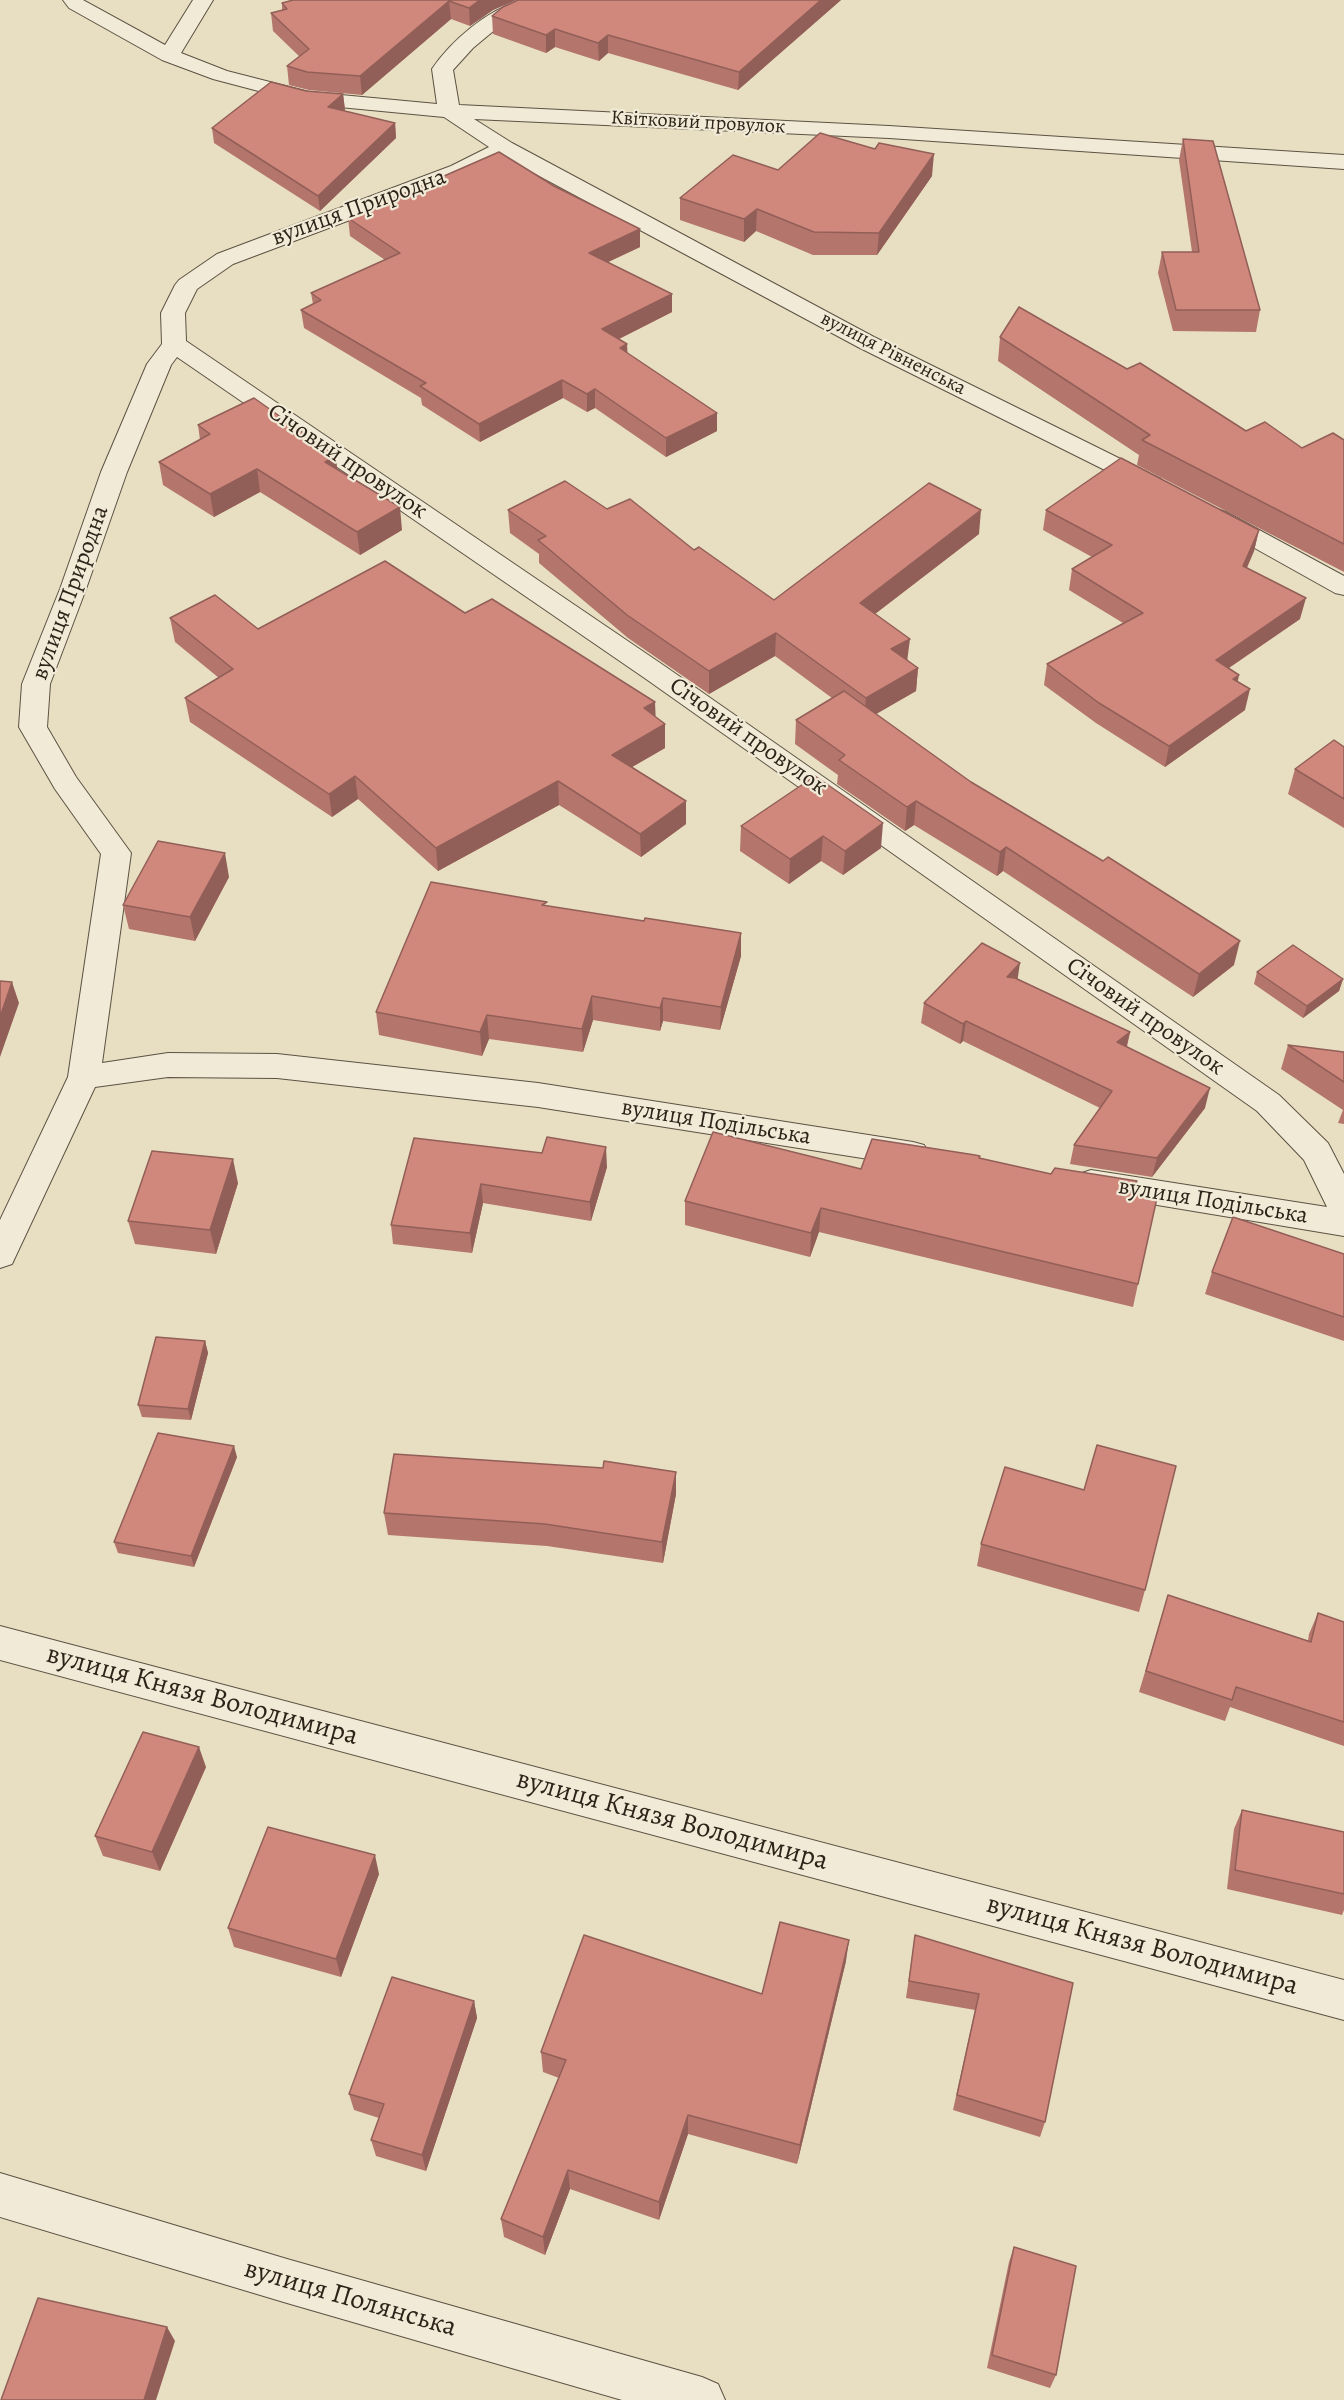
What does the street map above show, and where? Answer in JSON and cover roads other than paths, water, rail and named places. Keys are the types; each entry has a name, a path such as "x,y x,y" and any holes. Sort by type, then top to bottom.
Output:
{"street":[{"name":"Квітковий провулок","path":"73,0 76,4 169,56 220,75 308,98 449,111 889,132 1344,162"},
{"path":"169,56 202,0"},
{"path":"449,111 442,69 466,44 496,19 537,0"},
{"name":"вулиця Рівненська","path":"449,111 504,148 866,342 1170,493"},
{"name":"вулиця Природна","path":"0,1255 84,1077 116,853 65,782 33,727 36,684 73,589 114,472 159,364 174,344 173,314 187,285 225,259 459,171 504,148"},
{"name":"Січовий провулок","path":"174,344 666,680 1268,1103 1317,1152 1344,1209"},
{"path":"1201,509 1344,587"},
{"name":"вулиця Подільська","path":"84,1077 168,1065 277,1066 538,1095 947,1160"},
{"name":"вулиця Подільська","path":"1064,1178 1344,1223"},
{"name":"вулиця Князя Володимира","path":"0,1643 1344,2000"},
{"name":"вулиця Полянська","path":"0,2195 288,2282 702,2400"}]}
